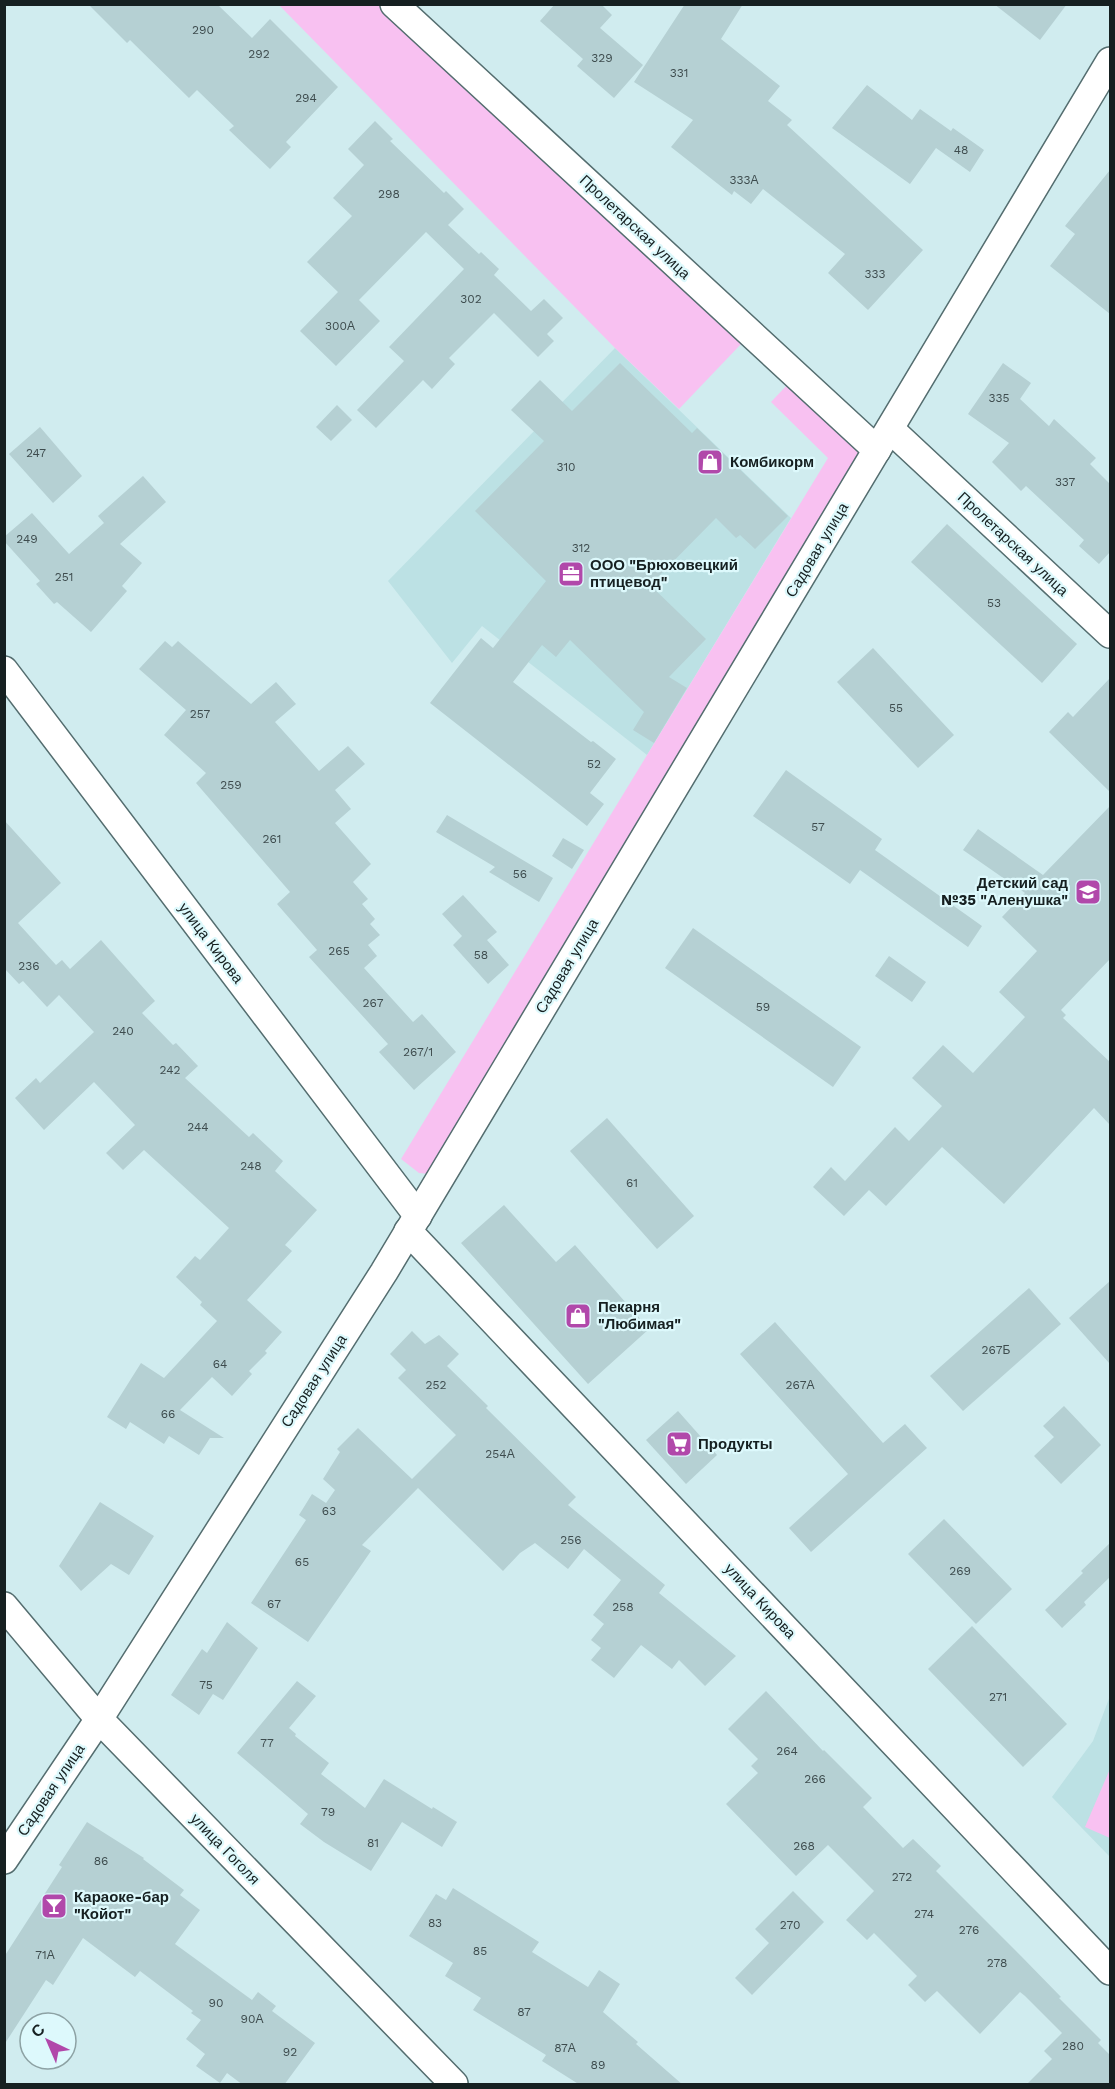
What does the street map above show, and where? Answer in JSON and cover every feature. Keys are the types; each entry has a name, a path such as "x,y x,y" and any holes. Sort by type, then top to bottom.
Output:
{"street":[{"name":"Пролетарская улица","path":"394,4 883,440 1110,634"},
{"name":"Садовая улица","path":"4,1860 99,1719 413,1223 1110,61"},
{"name":"улица Кирова","path":"4,670 413,1223 582,1413 1110,1971"},
{"name":"улица Гоголя","path":"4,1606 99,1719 454,2085"}],"shaded area":[{"path":"279,5 379,5 743,342 679,409 615,348"},
{"name":"ООО \"Брюховецкий птицевод\"","path":"615,348 791,518 647,755 482,626 452,663 388,581"},
{"path":"789,383 867,454 429,1174 419,1173 401,1159 828,458 771,402"},
{"path":"1110,1696 1110,1857 1052,1797 1093,1741"},
{"path":"1110,1769 1110,1838 1085,1827"}],"building":[{"path":"88,4 217,4 252,38 270,19 338,87 286,142 291,147 270,169 229,130 234,126 197,90 189,98 130,40 127,43"},
{"path":"555,4 601,4 612,15 600,28 643,65 614,98 577,66 583,59 540,21"},
{"path":"685,4 743,4 721,39 780,86 768,101 792,120 787,125 923,250 868,310 828,273 845,254 763,189 751,204 734,191 732,195 671,147 693,120 634,82"},
{"path":"994,4 1067,4 1040,40"},
{"path":"867,85 912,120 920,109 951,131 953,128 984,150 970,172 936,148 910,184 832,128"},
{"path":"375,121 393,139 390,141 464,209 448,225 499,269 494,275 531,311 544,299 563,318 547,334 554,341 538,357 494,313 449,358 455,364 432,389 423,380 376,428 357,410 404,361 389,347 464,269 426,232 359,300 380,321 336,366 300,331 338,292 307,262 352,216 333,198 364,165 348,149"},
{"path":"1110,170 1110,314 1050,266 1075,234 1065,226"},
{"name":"ООО \"Брюховецкий птицевод\"","path":"620,363 692,433 697,428 788,516 755,549 740,535 736,538 716,518 650,585 706,639 669,677 687,688 654,743 633,730 644,712 570,640 556,657 542,645 513,682 616,759 590,793 604,804 587,826 430,703 481,638 493,648 546,581 475,511 544,441 511,410 540,380 572,411"},
{"path":"1003,363 1031,383 1020,399 1049,426 1054,419 1096,458 1090,464 1110,484 1110,552 1099,564 1079,546 1084,540 1026,486 1021,491 992,462 1009,443 968,414"},
{"path":"337,405 352,420 331,441 316,427"},
{"path":"40,427 82,476 53,503 9,454"},
{"path":"143,476 166,502 120,544 142,563 122,586 127,591 91,632 57,602 54,604 36,584 40,581 4,541 4,537 32,513 69,554 104,523 98,516"},
{"path":"947,524 1077,644 1042,683 911,562"},
{"path":"165,641 172,647 178,641 251,704 276,682 296,704 275,722 319,771 348,746 365,764 335,790 351,809 335,823 371,864 353,882 368,899 362,904 375,919 370,924 380,935 368,945 377,956 364,968 413,1022 422,1014 456,1052 414,1090 379,1052 388,1044 309,957 317,950 277,904 290,892 196,783 206,773 164,735 186,710 139,669"},
{"path":"873,648 954,735 918,768 837,682"},
{"path":"1110,678 1110,792 1049,732 1068,712 1073,717"},
{"path":"786,770 882,839 875,850 982,926 968,947 860,870 850,884 753,816"},
{"path":"1110,806 1110,959 1061,1010 1066,1015 1063,1018 1110,1062 1110,1125 1094,1108 1004,1204 942,1147 886,1206 869,1190 844,1216 813,1187 831,1167 845,1181 895,1127 909,1141 942,1106 912,1078 943,1045 973,1073 1025,1017 999,992 1037,951 1002,917 1025,893 963,850 978,829 1043,875"},
{"path":"447,815 553,878 539,902 489,872 495,867 436,832"},
{"path":"4,820 61,883 18,923 56,965 62,960 70,969 101,940 155,1001 142,1013 173,1045 176,1043 198,1066 185,1078 249,1137 253,1133 283,1161 275,1171 317,1210 285,1245 292,1251 247,1300 282,1332 265,1351 267,1353 249,1371 252,1374 232,1396 212,1377 180,1410 224,1438 210,1438 199,1455 169,1436 164,1444 130,1422 126,1429 107,1417 141,1363 164,1378 217,1321 200,1305 202,1302 176,1277 195,1256 200,1260 229,1228 144,1150 123,1170 106,1153 135,1125 94,1082 44,1130 15,1098 36,1078 40,1083 94,1032 59,995 47,1007 23,981 19,984 4,968"},
{"path":"563,838 584,850 572,869 552,856"},
{"path":"463,895 497,932 487,940 509,965 488,984 453,945 462,936 442,914"},
{"path":"693,928 861,1047 833,1087 665,968"},
{"path":"889,956 926,982 912,1002 875,976"},
{"path":"607,1118 694,1216 657,1249 570,1151"},
{"path":"504,1205 556,1262 575,1245 649,1329 588,1384 461,1243"},
{"path":"1110,1281 1110,1364 1069,1318"},
{"path":"1029,1288 1061,1324 963,1411 930,1376"},
{"path":"775,1322 883,1443 905,1424 927,1448 811,1552 789,1528 848,1474 740,1354"},
{"path":"412,1331 425,1344 439,1335 459,1354 447,1366 576,1497 568,1505 665,1585 659,1593 736,1656 705,1686 679,1660 672,1669 641,1645 614,1678 591,1660 601,1648 591,1640 604,1624 593,1615 621,1580 584,1549 568,1569 535,1543 520,1553 503,1571 418,1488 362,1545 371,1551 308,1642 251,1603 306,1520 299,1515 312,1494 326,1503 335,1490 323,1479 340,1452 337,1449 358,1428 412,1479 456,1435 398,1378 406,1370 390,1354"},
{"path":"1064,1406 1101,1445 1061,1484 1034,1456 1054,1437 1043,1426"},
{"path":"678,1411 717,1455 686,1484 646,1440"},
{"path":"100,1502 154,1536 129,1575 111,1564 81,1591 59,1566"},
{"path":"944,1519 1012,1589 976,1624 908,1554"},
{"path":"1110,1543 1110,1577 1062,1628 1045,1610"},
{"path":"227,1622 258,1648 223,1700 213,1694 199,1715 171,1695 202,1649 207,1653"},
{"path":"972,1626 1067,1724 1023,1767 928,1669"},
{"path":"297,1681 316,1696 289,1728 296,1734 295,1736 329,1763 321,1774 365,1808 384,1779 432,1809 433,1807 457,1822 442,1847 402,1822 371,1871 300,1824 308,1814 237,1753"},
{"path":"766,1691 872,1798 863,1807 903,1848 913,1839 941,1866 936,1871 1101,2040 1098,2043 1110,2055 1110,2085 1026,2085 1052,2059 1044,2051 1062,2033 1025,1996 1020,1992 980,2034 937,1991 925,2002 908,1985 917,1976 874,1933 867,1940 846,1920 874,1891 828,1845 796,1876 726,1804 758,1773 751,1766 758,1759 728,1729"},
{"path":"87,1822 144,1858 184,1890 180,1895 200,1910 175,1944 252,2000 258,1992 276,2006 272,2011 315,2043 284,2085 243,2085 227,2073 220,2083 196,2066 205,2054 186,2039 201,2020 191,2013 193,2011 140,1971 135,1977 83,1938 53,1985 46,1980 26,2011 18,2011 18,2023 4,2045 4,1957 62,1867 59,1865"},
{"path":"453,1888 539,1942 532,1952 588,1987 599,1970 620,1984 603,2012 683,2085 580,2085 542,2061 546,2055 473,2010 481,1998 445,1976 453,1963 409,1936 436,1894 446,1900"},
{"path":"793,1891 824,1922 752,1995 735,1978 769,1943 755,1929"}],"place":[{"name":"Комбикорм","path":"710,462"},
{"name":"ООО \"Брюховецкий птицевод\"","path":"571,574"},
{"name":"Детский сад №35 \"Аленушка\"","path":"1088,892"},
{"name":"Пекарня \"Любимая\"","path":"578,1316"},
{"name":"Продукты","path":"679,1444"},
{"name":"Караоке-бар \"Койот\"","path":"54,1906"}]}
